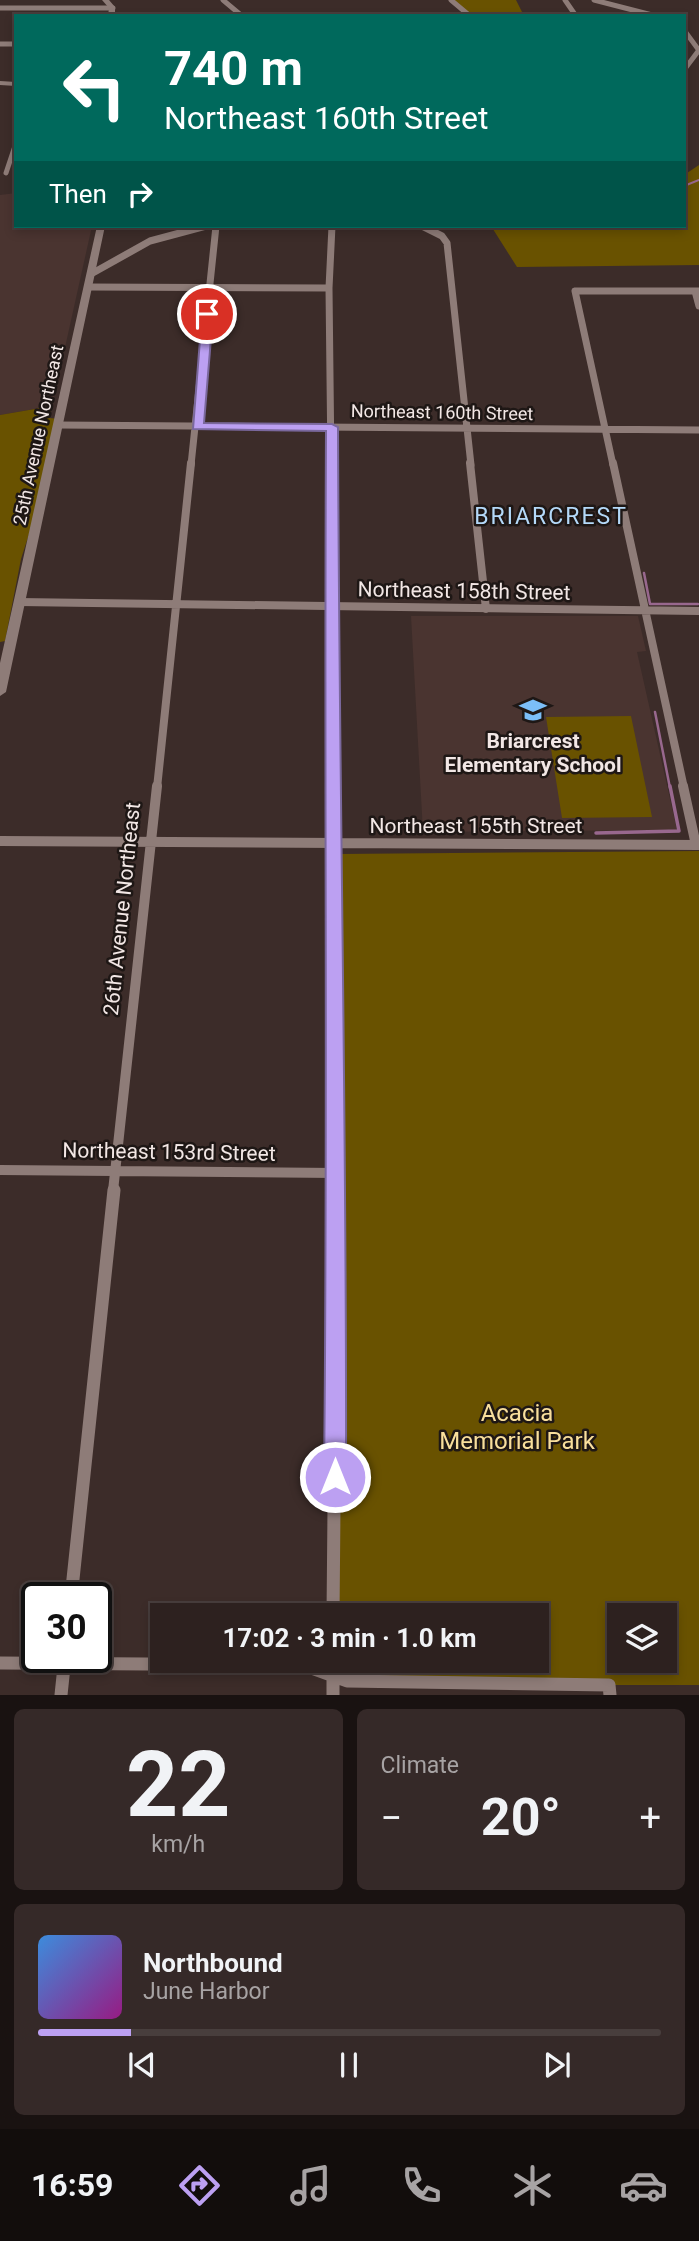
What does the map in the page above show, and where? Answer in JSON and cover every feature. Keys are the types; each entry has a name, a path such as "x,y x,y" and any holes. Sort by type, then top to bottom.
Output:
{"street":[{"path":"105,0 112,12"},
{"path":"223,0 240,14"},
{"path":"451,0 468,14"},
{"path":"594,0 648,14"},
{"path":"0,8 112,12"},
{"path":"686,33 699,49 686,67"},
{"path":"3,173 14,148"},
{"name":"25th Avenue Northeast","path":"0,692 101,228"},
{"path":"91,274 150,241 199,228"},
{"name":"26th Avenue Northeast","path":"73,1582 114,1171 197,426 216,228"},
{"path":"332,228 329,288 337,1173 333,1603"},
{"path":"427,228 435,231 447,243 486,609"},
{"path":"88,287 329,288"},
{"path":"697,845 575,291 697,291 699,306"},
{"name":"Northeast 160th Street","path":"59,425 699,430"},
{"name":"Northeast 158th Street","path":"19,602 699,611"},
{"name":"Northeast 155th Street","path":"0,841 697,845"},
{"name":"Northeast 153rd Street","path":"0,1170 337,1173"},
{"path":"112,1661 150,1662"},
{"path":"0,1663 21,1662"},
{"path":"61,1695 64,1673"},
{"path":"333,1673 333,1695"},
{"path":"339,1673 347,1681 609,1690"}],"shaded area":[{"path":"14,193 14,228 92,228 52,406 0,415 0,195"},
{"name":"Briarcrest Elementary School","path":"411,616 638,616 646,651 637,652 677,830 423,832"}],"green space":[{"path":"451,0 516,0 523,14 467,14"},
{"path":"699,165 699,265 517,267 492,228 686,228 686,174"},
{"path":"52,406 49,418 60,419 47,478 21,559 5,641 0,642 0,415"},
{"path":"631,716 652,817 562,818 546,717"},
{"name":"Acacia Memorial Park","path":"699,851 699,1685 334,1685 334,1673 549,1673 549,1603 334,1603 339,854"}],"waterway":[{"path":"686,185 699,180"},
{"path":"644,573 650,604 698,604"},
{"path":"655,712 670,788"},
{"path":"596,833 679,831 670,786"}],"place":[{"name":"Briarcrest Elementary School","path":"533,710"}],"district":[{"name":"BRIARCREST","path":"551,516"}],"route":[{"path":"207,314 197,426 332,427 332,844 337,1173 335,1477"}]}
